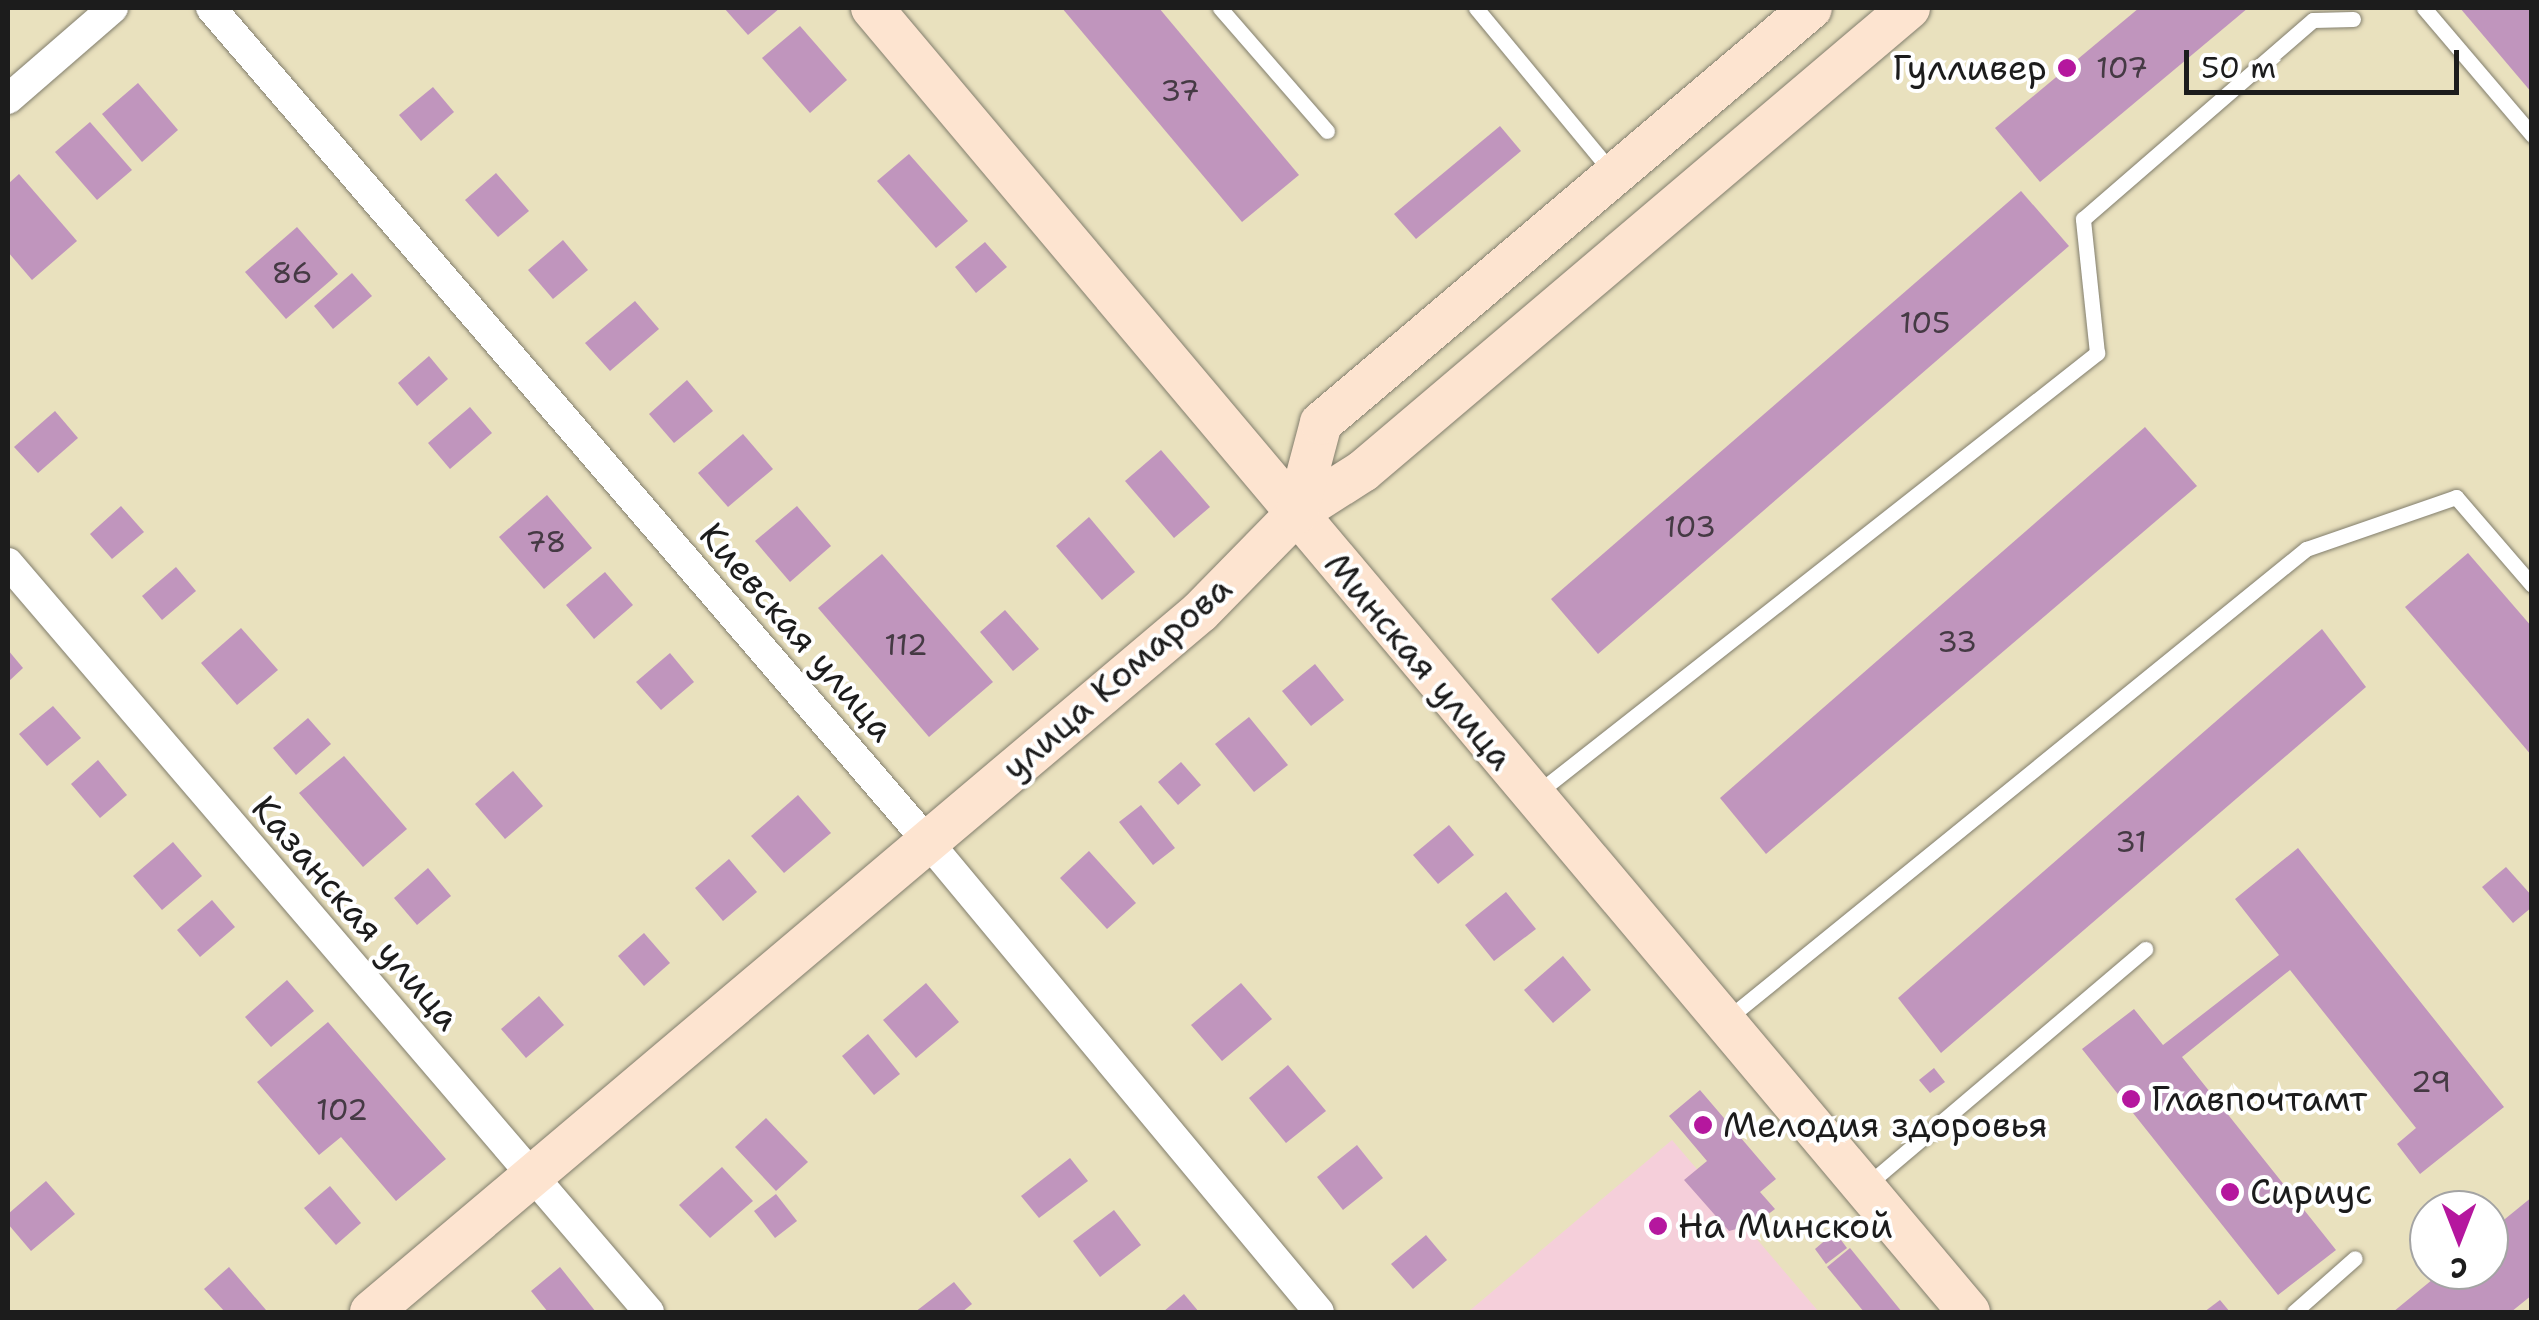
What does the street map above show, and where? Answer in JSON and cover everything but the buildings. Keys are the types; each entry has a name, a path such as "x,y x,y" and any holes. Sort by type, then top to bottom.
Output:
{"main road":[{"name":"Минская улица","path":"872,8 1969,1312"},
{"name":"улица Комарова","path":"371,1312 1200,612 1297,512 1321,424 1810,8"},
{"path":"1297,512 1363,472 1909,8"}],"street":[{"path":"8,98 113,8"},
{"name":"Киевская улица","path":"212,8 928,842 1319,1312"},
{"name":"Казанская улица","path":"8,563 649,1312"}],"lane":[{"path":"1220,8 1327,132"},
{"path":"1476,8 1614,174"},
{"path":"2424,8 2532,135"},
{"path":"1532,796 2097,353 2083,219 2313,20 2344,15"},
{"path":"1724,1022 2306,550 2456,496 2532,585"},
{"path":"1864,1188 2145,949"},
{"path":"2294,1312 2355,1258"}],"shaded area":[{"name":"На Минской","path":"1672,1140 1819,1312 1468,1312"}],"place":[{"name":"Гулливер","path":"2067,68"},
{"name":"Главпочтамт","path":"2131,1099"},
{"name":"Мелодия здоровья","path":"1703,1125"},
{"name":"Сириус","path":"2230,1192"},
{"name":"На Минской","path":"1658,1226"}]}
